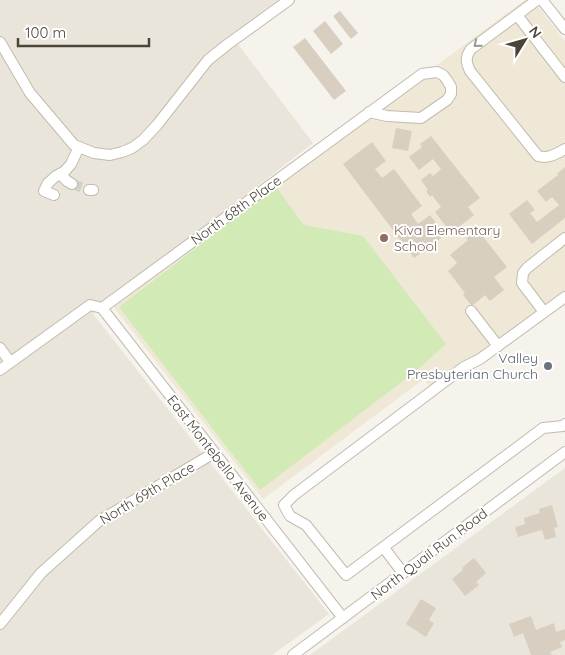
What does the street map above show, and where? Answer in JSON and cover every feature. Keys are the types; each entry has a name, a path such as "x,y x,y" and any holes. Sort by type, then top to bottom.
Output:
{"street":[{"path":"0,42 30,93 74,145 94,153 110,155 132,148 143,140 208,60 289,0"},
{"path":"537,0 470,49 466,56 466,63 538,156 544,158 565,149"},
{"path":"542,0 565,29"},
{"path":"516,15 565,77"},
{"name":"North 68th Place","path":"102,308 370,112 422,74 437,72 447,80 451,87 451,94 446,100 421,118 387,116 370,112"},
{"path":"54,195 44,191 48,183 66,171 79,147"},
{"path":"60,174 72,184"},
{"path":"544,312 522,282 523,273 565,238"},
{"path":"564,426 543,428 346,575 306,525 290,516 284,505 294,495 464,366 480,359 565,297"},
{"path":"0,370 90,305 102,308"},
{"name":"East Montebello Avenue","path":"102,308 343,618"},
{"path":"471,311 498,346"},
{"path":"0,348 10,362"},
{"name":"North 69th Place","path":"0,624 41,573 99,521 214,452"},
{"name":"North Quail Run Road","path":"293,655 565,452"},
{"path":"384,548 403,573"}],"shaded area":[{"path":"0,0 278,0 231,35 313,143 93,314 329,614 272,655 0,655"},
{"name":"Kiva Elementary School","path":"525,0 533,0 565,41 565,292 431,388 424,379 263,499 112,305"},
{"path":"565,468 565,655 310,655"}],"green space":[{"path":"276,187 304,225 363,236 446,344 416,371 260,490 119,307"}],"building":[{"path":"340,11 358,33 351,39 333,16"},
{"path":"325,21 343,44 331,54 313,31"},
{"path":"305,38 346,91 334,100 293,47"},
{"path":"396,128 412,131 408,151 392,148"},
{"path":"431,136 480,198 468,207 474,215 451,233 435,212 441,207 432,195 430,197 426,191 428,190 421,180 430,173 433,176 441,169 433,159 419,170 409,157 422,147 420,144"},
{"path":"372,142 386,161 375,169 382,178 394,169 422,206 411,214 418,224 430,215 445,235 414,258 343,164"},
{"path":"565,167 565,218 532,244 509,214 527,200 535,210 530,213 537,222 559,205 552,197 546,202 537,191 558,175"},
{"path":"477,229 507,267 494,277 504,290 490,301 485,295 472,306 463,295 465,293 448,271 457,263 450,255 468,240 466,238"},
{"path":"552,505 558,527 554,528 556,537 545,540 542,530 518,537 515,527 525,524 524,518 540,513 539,509"},
{"path":"474,558 486,573 476,582 479,585 465,596 452,579"},
{"path":"421,599 436,608 429,620 434,623 426,637 406,624"},
{"path":"531,616 536,630 554,623 556,632 565,629 565,640 560,642 562,647 550,652 552,655 531,655 523,633 514,637 509,624"}],"tunnel":[{"path":"72,184 89,190"}],"place":[{"name":"Kiva Elementary School","path":"384,238"},
{"name":"Valley Presbyterian Church","path":"548,366"}]}
